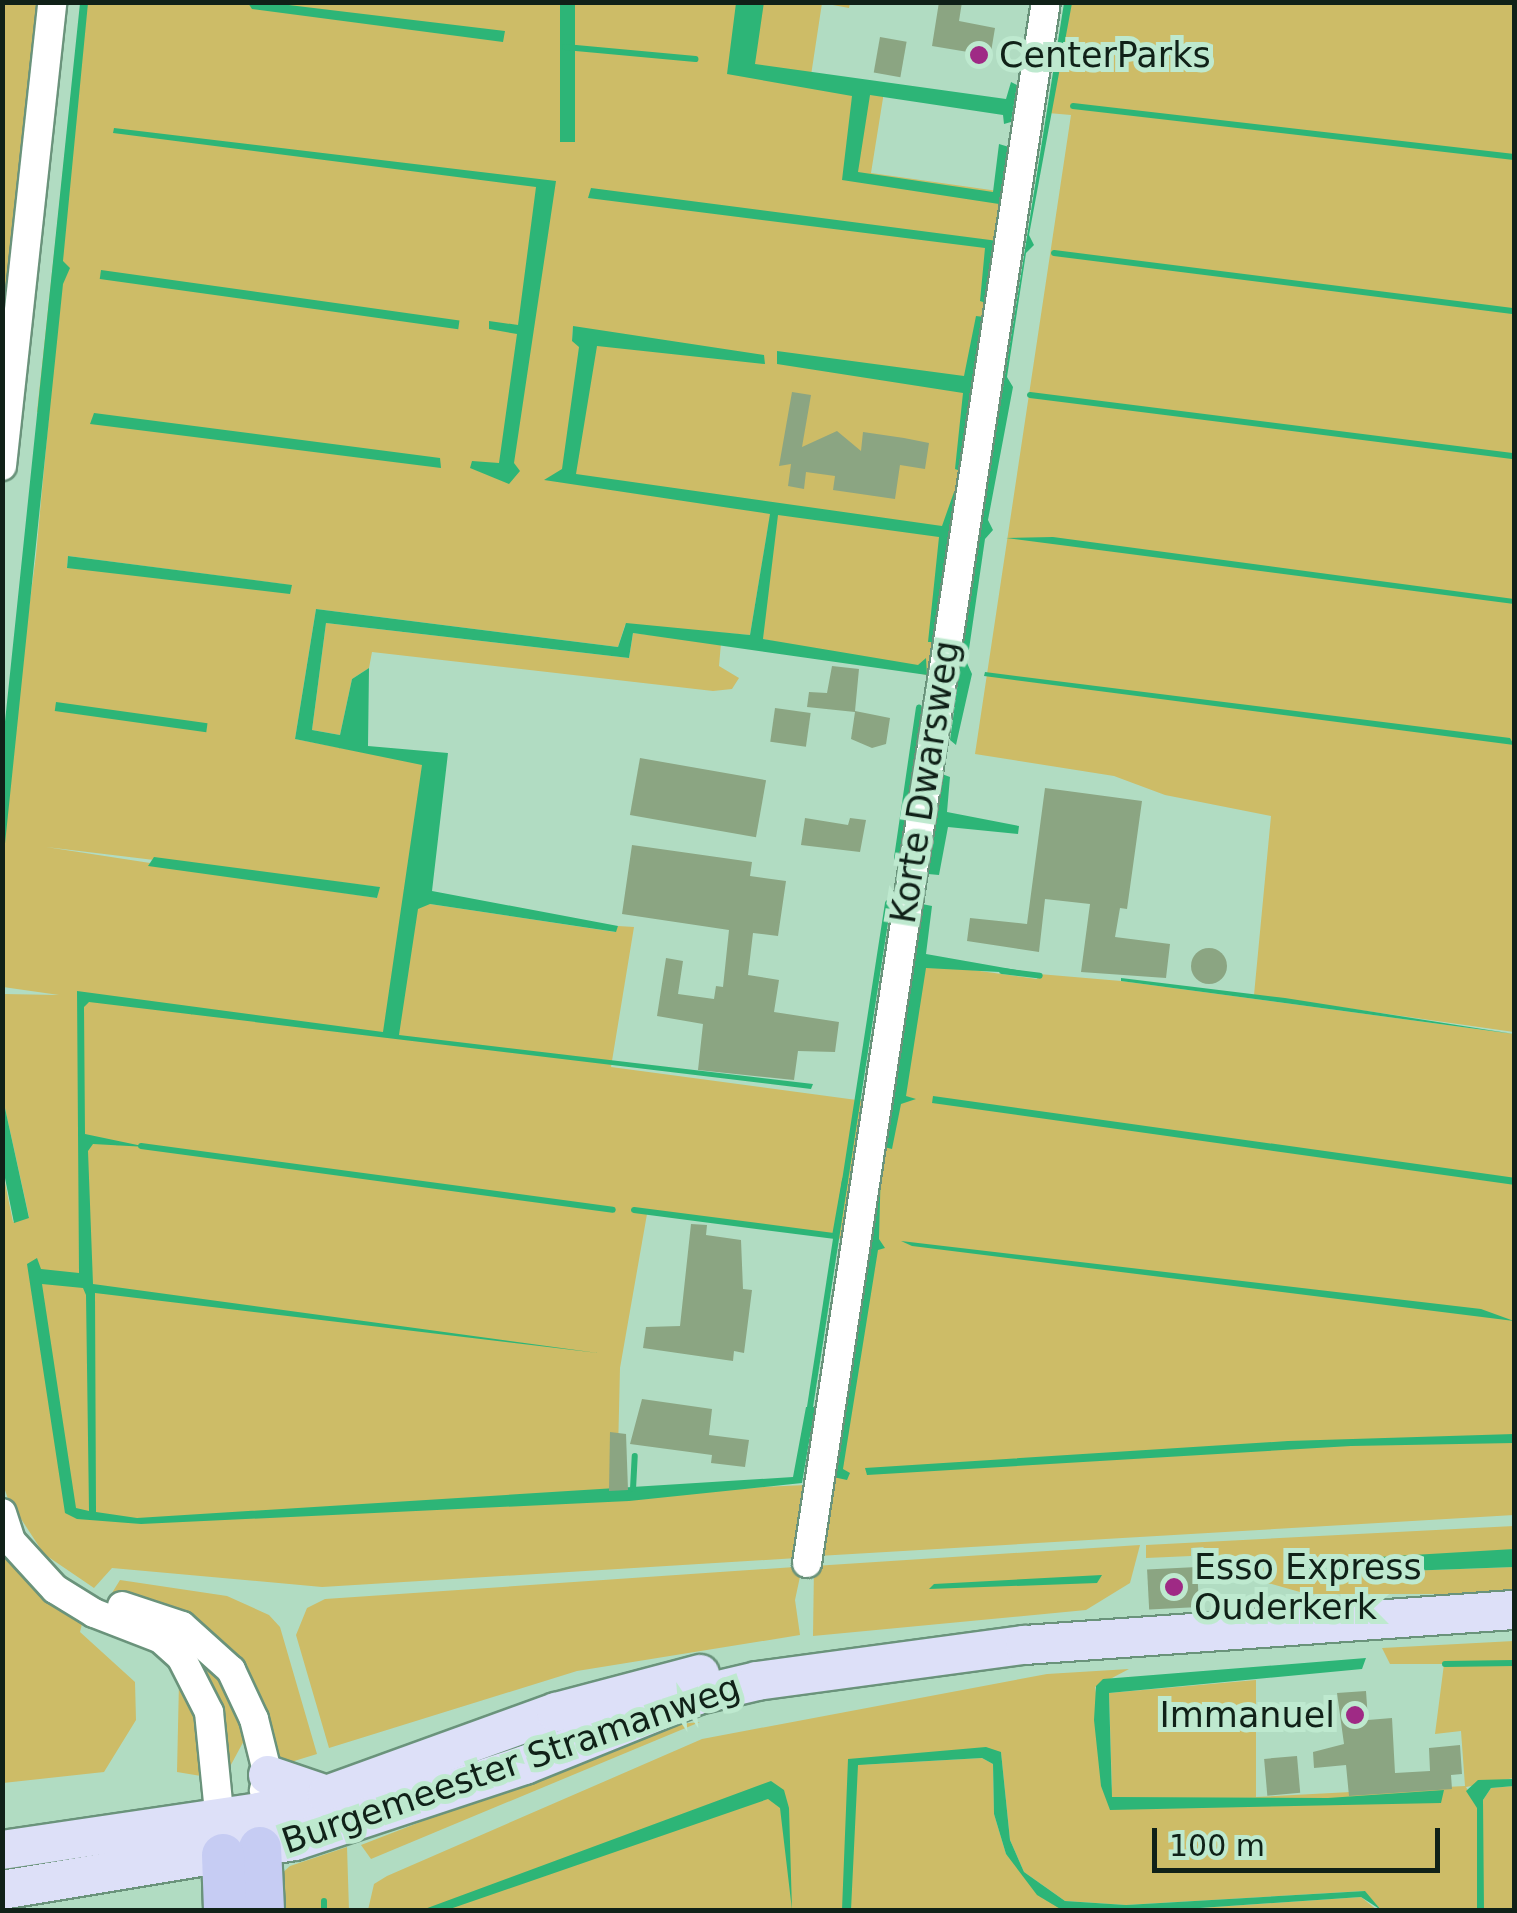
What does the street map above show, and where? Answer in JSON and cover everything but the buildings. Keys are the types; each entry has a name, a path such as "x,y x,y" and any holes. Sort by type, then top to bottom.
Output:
{"highway":[{"path":"225,1910 241,1833"},
{"path":"241,1833 262,1910"}],"main road":[{"name":"Burgemeester Stramanweg","path":"2,1890 241,1833 327,1795 556,1712 770,1660 1100,1624 1446,1603 1496,1611"},
{"name":"Burgemeester Stramanweg","path":"2,1850 241,1833 386,1814 698,1695 758,1681 1025,1645 1496,1611"},
{"path":"268,1775 327,1795"}],"street":[{"path":"2,466 52,2"},
{"name":"Korte Dwarsweg","path":"808,1563 1046,2"},
{"path":"7,1522 81,1589 182,1626 218,1653 244,1693 268,1775 241,1833"},
{"path":"7,1522 24,1558 54,1589 94,1613 161,1640 181,1657 209,1712 241,1833"}],"shaded area":[{"path":"764,2 755,64 1006,99 1011,82 1017,85 1011,122 1004,124 1003,115 870,95 858,172 993,192 999,144 1009,147 999,204 842,180 852,96 727,74 736,3"},
{"path":"3,3 40,3 3,407"},
{"path":"80,3 88,3 63,261 70,268 63,284 3,863 4,731"},
{"path":"81,3 822,3 810,82 884,92 871,173 1005,192 931,676 763,639 768,527 750,635 625,625 618,647 316,609 295,739 423,764 430,904 615,932 618,926 634,927 611,1067 864,1101 842,1239 647,1214 620,1368 617,1494 806,1485 797,1558 322,1587 112,1568 94,1588 44,1554 8,1499 3,1484 2,1168 13,1222 29,1217 3,1099 3,994 59,995 3,987 3,806 36,555 49,415 37,412","holes":["573,327 765,363 572,341","68,556 289,585 67,567","46,847 379,887 377,898"]},
{"path":"248,3 505,31 503,42 252,9"},
{"path":"560,3 575,3 575,142 560,142"},
{"path":"822,3 850,3 849,8"},
{"path":"1064,3 1072,3 1029,235 1034,245 1026,253 1007,377 1013,387 988,520 993,530 985,539 967,663 972,674 956,745 950,740 969,602"},
{"path":"1065,3 1514,3 1514,1032 1254,995 1271,816 1165,795 1114,776 975,754 1071,115 1048,113"},
{"path":"114,128 556,181 514,463 520,471 509,484 470,468 472,461 499,463 517,334 489,329 489,321 518,325 536,187 113,133"},
{"path":"591,188 998,241 992,305 980,301 985,248 588,198"},
{"path":"101,270 459,320 458,329 100,279"},
{"path":"976,316 984,317 963,472 955,469 963,393 777,364 777,351 964,376"},
{"path":"573,326 764,355 765,364 597,346 576,474 942,526 954,492 960,493 933,642 928,642 939,537 778,515 763,639 918,665 926,658 927,675 633,633 629,658 326,623 312,730 340,735 352,679 369,668 368,746 448,753 432,891 618,926 616,932 430,904 418,909 399,1035 813,1084 811,1089 89,1002 84,1007 85,1134 147,1147 93,1144 88,1151 93,1284 598,1353 95,1293 96,1512 137,1518 793,1477 806,1407 815,1407 802,1483 629,1501 141,1524 77,1519 65,1513 27,1264 37,1258 41,1269 79,1273 77,991 383,1032 422,765 295,739 316,609 618,647 626,623 750,635 770,514 544,480 562,469 579,347 572,341","holes":["42,1284 83,1288 86,1295 89,1511 76,1508"]},
{"path":"94,413 440,458 441,468 90,424"},
{"path":"1053,537 1514,599 1514,604 1006,538"},
{"path":"68,556 292,585 290,594 67,568"},
{"path":"326,623 629,658 633,633 721,643 719,666 739,678 732,689 713,691 372,652 369,668 352,679 340,735 312,730"},
{"path":"985,672 1510,738 1514,745 984,676"},
{"path":"56,702 208,723 206,732 55,711"},
{"path":"942,774 950,777 947,812 1019,826 1018,834 948,827 939,875 928,874"},
{"path":"154,857 380,887 377,898 148,866"},
{"path":"922,904 932,906 926,954 1039,974 926,968 906,1096 916,1099 901,1104 892,1149 884,1147"},
{"path":"914,962 1037,979 1039,974 1121,981 1514,1034 1514,1515 818,1556"},
{"path":"1121,981 1285,998 1514,1034"},
{"path":"933,1096 1514,1178 1513,1185 932,1103"},
{"path":"3,1099 29,1218 14,1223 3,1168"},
{"path":"881,1163 879,1239 885,1248 878,1250 843,1469 850,1473 847,1480 833,1477"},
{"path":"901,1241 1481,1309 1514,1321 912,1246"},
{"path":"1514,1434 1514,1443 1351,1446 867,1475 865,1468 1288,1441"},
{"path":"1514,1526 1514,1549 1297,1575 1514,1567 1514,1594 1307,1594 1229,1572 1203,1547 1191,1548 1191,1556 1146,1558 1146,1545"},
{"path":"2,1532 83,1620 80,1632 135,1682 136,1720 104,1772 3,1783"},
{"path":"1140,1545 1130,1583 1086,1610 813,1636 814,1566"},
{"path":"1514,1549 1514,1567 1296,1575 1295,1562"},
{"path":"795,1567 801,1572 795,1600 800,1635 577,1671 329,1748 296,1635 307,1608 325,1599"},
{"path":"1102,1575 1097,1583 929,1589 934,1584"},
{"path":"120,1580 227,1596 269,1615 280,1627 317,1754 291,1762 274,1754 228,1650 176,1612 112,1593"},
{"path":"177,1631 208,1654 247,1735 226,1774 216,1697"},
{"path":"1514,1641 1514,1778 1466,1787 1477,1807 1477,1910 1381,1910 1364,1891 1126,1905 1065,1901 1024,1872 1062,1910 368,1910 374,1884 387,1876 702,1739 1047,1674 1129,1669 1095,1687 1112,1790 1109,1693 1256,1680 1256,1797 1465,1786 1461,1731 1435,1734 1444,1664 1390,1664 1382,1648","holes":["1001,1752 1010,1840 1024,1872 1006,1854 994,1814 993,1764 982,1758 858,1765"]},
{"path":"1366,1658 1362,1669 1109,1693 1112,1797 1328,1798 1444,1790 1441,1803 1110,1810 1101,1786 1094,1720 1096,1686 1103,1679"},
{"path":"179,1682 193,1703 201,1776 177,1772"},
{"path":"700,1722 371,1859 361,1845 670,1725"},
{"path":"986,1747 1001,1752 1010,1840 1024,1872 1065,1901 1126,1905 1365,1891 1381,1910 1361,1897 1171,1910 1062,1910 1037,1895 1006,1854 994,1814 993,1764 982,1758 858,1765 851,1910 842,1910 848,1759"},
{"path":"1514,1779 1514,1786 1491,1788 1483,1800 1484,1910 1477,1910 1477,1808 1466,1791 1478,1780"},
{"path":"771,1781 784,1790 789,1808 792,1910 780,1808 768,1799 447,1910 422,1910"},
{"path":"1514,1786 1514,1910 1483,1910 1483,1800 1491,1788"},
{"path":"347,1847 349,1910 276,1910 279,1876 290,1866"},
{"path":"1361,1897 1377,1910 1171,1910"}],"waterway":[{"path":"565,47 695,59"},
{"path":"1073,106 1514,157"},
{"path":"1054,253 1514,311"},
{"path":"1030,395 1514,456"},
{"path":"897,858 919,708"},
{"path":"810,1407 888,903"},
{"path":"1002,971 1040,976"},
{"path":"141,1146 613,1210"},
{"path":"634,1210 835,1236 845,1180"},
{"path":"633,1489 635,1456"},
{"path":"1445,1664 1514,1663"},
{"path":"324,1901 324,1910"}],"place":[{"name":"CenterParks","path":"979,55"},
{"name":"Esso Express Ouderkerk","path":"1174,1587"},
{"name":"Immanuel","path":"1355,1715"}]}
